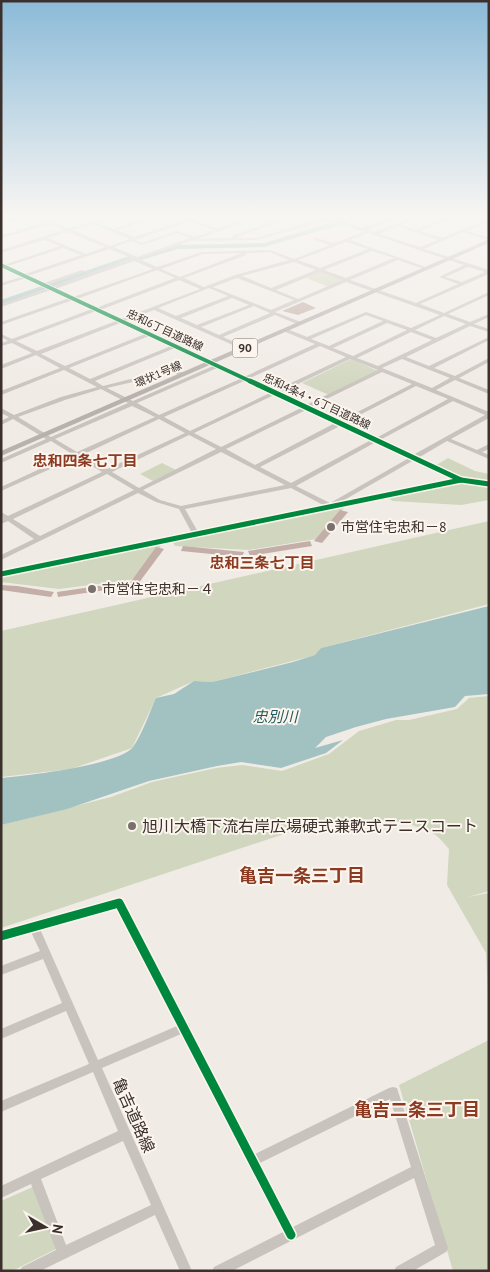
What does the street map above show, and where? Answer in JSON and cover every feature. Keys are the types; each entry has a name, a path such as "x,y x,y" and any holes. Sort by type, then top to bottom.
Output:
{"main road":[{"name":"環状1号線","path":"1,454 412,274"}],"street":[{"name":"忠和6丁目道路線","path":"20,274 211,362"},
{"path":"1,286 32,274"},
{"path":"1,301 84,274"},
{"path":"1,324 140,274"},
{"path":"171,274 253,304 299,324"},
{"path":"1,345 191,274"},
{"path":"1,367 243,274"},
{"path":"271,290 309,274"},
{"path":"331,274 489,331"},
{"path":"218,337 297,300 359,274"},
{"path":"447,274 441,277 462,284"},
{"path":"417,304 484,274"},
{"path":"237,276 297,300"},
{"path":"1,306 47,287"},
{"path":"1,522 489,293"},
{"path":"176,318 232,296"},
{"path":"197,327 253,304"},
{"path":"154,308 244,348"},
{"path":"307,339 366,313 436,340"},
{"path":"1,558 489,315"},
{"path":"329,348 387,321"},
{"path":"285,330 489,415"},
{"path":"1,393 150,334"},
{"path":"1,335 331,506"},
{"path":"430,368 489,338"},
{"path":"1,489 320,344"},
{"path":"91,382 176,346"},
{"path":"402,357 489,392"},
{"path":"431,390 489,360"},
{"name":"忠和4条4・6丁目道路線","path":"211,362 461,480"},
{"path":"1,460 218,366"},
{"path":"1,423 58,401 104,388 171,371 184,374"},
{"path":"255,467 416,384"},
{"path":"481,389 489,384"},
{"path":"1,410 158,501 181,508 291,486 452,399"},
{"path":"331,506 489,415"},
{"path":"447,438 489,457"},
{"path":"478,452 489,446"},
{"path":"1,574 461,480 489,484"},
{"path":"181,508 196,534"},
{"path":"1,514 39,539"},
{"path":"1,936 119,903 254,1160 291,1235"},
{"name":"亀吉道路線","path":"34,927 44,954 186,1271"},
{"path":"1,971 44,954"},
{"path":"1,1034 68,1006"},
{"path":"1,1107 185,1027"},
{"path":"254,1160 393,1092 442,1248 400,1271"},
{"path":"1,1192 124,1134"},
{"path":"218,1271 418,1170"},
{"path":"34,1177 63,1253"},
{"path":"26,1271 157,1208"}],"green space":[{"path":"310,274 331,274 346,280 329,287 304,277"},
{"path":"351,359 378,371 329,395 302,383"},
{"path":"448,458 475,471 489,474 489,500 461,505 393,501 384,496 461,480 435,466"},
{"path":"162,463 176,470 153,481 140,474"},
{"path":"342,504 344,508 316,539 249,550 175,546 171,539"},
{"path":"489,521 489,604 321,648 316,655 212,682 194,681 156,698 132,748 71,769 1,777 1,631"},
{"path":"159,542 161,546 136,579 59,589 1,582 1,574"},
{"path":"489,696 489,891 468,897 489,893 489,1013 486,953 447,885 449,849 435,834 418,827 389,820 359,820 314,824 1,928 1,825 111,797 152,782 216,768 242,765 282,771 329,754 359,731 396,720 409,720 457,709 469,698"},
{"path":"489,1040 489,1271 453,1271 399,1085"},
{"path":"35,1186 58,1248 12,1271 1,1271 1,1201"}],"water":[{"name":"忠別川","path":"489,606 489,694 465,696 455,707 386,719 326,737 315,748 343,740 326,753 281,768 241,762 217,766 149,781 67,809 1,825 1,778 92,764 125,753 137,741 156,698 174,694 194,681 212,682 293,662 315,655 321,648"}],"building":[{"path":"303,302 316,308 298,315 282,311"},
{"name":"市営住宅忠和－8","path":"340,510 348,512 322,543 314,541"},
{"path":"310,541 312,546 250,556 248,551"},
{"path":"183,546 244,552 242,557 181,551"},
{"path":"156,547 164,549 138,584 130,583"},
{"name":"市営住宅忠和－４","path":"125,582 126,587 58,597 57,592"},
{"path":"1,585 54,592 51,597 1,590"}],"waterway":[{"path":"1,303 82,274"}],"cycle path":[{"path":"21,274 461,480"},
{"path":"1,574 461,480 489,484"},
{"path":"1,936 119,903 291,1235"}],"place":[{"name":"市営住宅忠和－8","path":"331,527"},
{"name":"市営住宅忠和－４","path":"92,589"},
{"name":"旭川大橋下流右岸広場硬式兼軟式テニスコート","path":"132,826"}],"district":[{"name":"忠和四条七丁目","path":"85,461"},
{"name":"忠和三条七丁目","path":"262,563"},
{"name":"亀吉一条三丁目","path":"302,876"},
{"name":"亀吉二条三丁目","path":"417,1110"}]}
